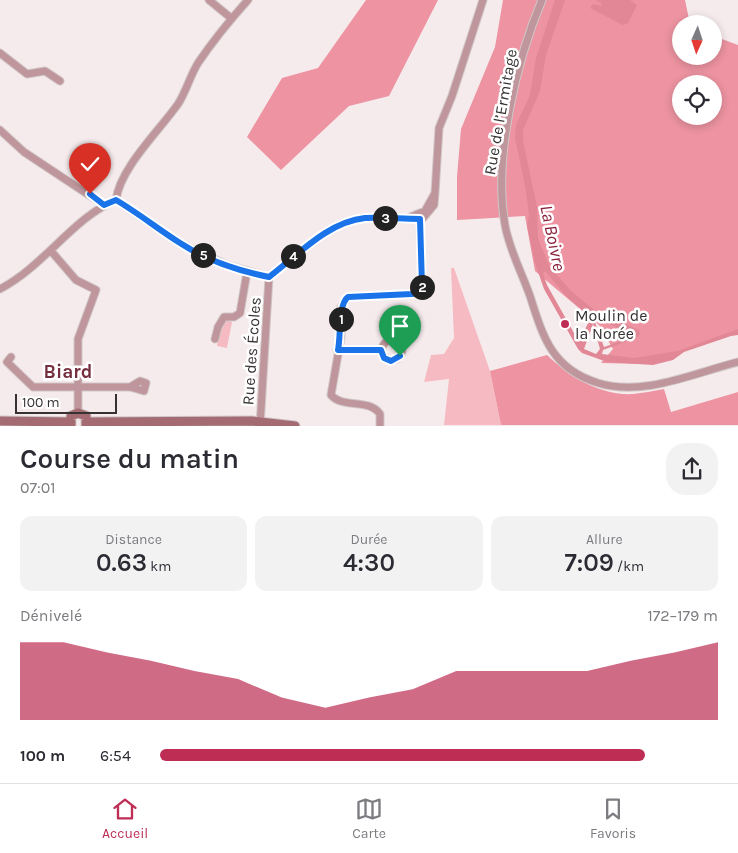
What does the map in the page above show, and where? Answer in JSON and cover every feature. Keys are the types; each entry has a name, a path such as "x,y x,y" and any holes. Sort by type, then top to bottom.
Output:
{"street":[{"path":"209,0 231,18"},
{"path":"116,200 118,188 122,181 140,153 179,102 198,64 231,18 248,0"},
{"path":"116,200 181,244 247,272 269,277 309,245 344,224 363,218 419,217 431,211 435,193 439,128 452,96 483,0"},
{"name":"Rue de l’Ermitage","path":"542,0 531,26 514,92 500,186 505,228 546,343 560,362 585,379 616,386 651,385 738,362"},
{"path":"0,54 27,74 45,71 60,81"},
{"path":"0,130 24,152 104,205"},
{"path":"0,289 22,276 104,205 116,200"},
{"path":"380,426 380,414 375,408 336,400 331,395 341,331 341,307 348,297 412,294 420,290 422,286 419,217"},
{"path":"51,251 76,280 96,290 78,339 78,412"},
{"path":"215,339 218,326 224,317 234,317 240,313 247,272"},
{"name":"Rue des Écoles","path":"260,424 269,277"},
{"path":"338,350 381,350"},
{"path":"11,357 7,362 33,387 130,387"},
{"path":"0,421 70,424 73,414 78,412 84,414 87,424 260,424 295,426"}],"shaded area":[{"path":"366,0 438,0 389,96 349,106 281,170 247,137 282,78 318,68"},
{"path":"503,0 685,0 688,15 672,15 672,65 722,65 722,39 738,45 738,333 646,364 601,363 613,349 599,325 535,271 525,216 457,220 457,177 461,129 495,47"},
{"path":"555,0 565,0 546,55 540,91 523,130 523,141 537,207 538,239 550,267 571,291 598,313 639,330 640,334 638,337 603,350 602,354 634,358 678,351 738,329 738,335 684,352 673,360 653,365 607,362 582,353 578,349 544,289 535,263 527,226 529,215 526,191 515,138 516,125 530,95 536,58","holes":["545,271 566,296 589,316 589,321 579,342 547,285 543,274","600,320 635,336 604,347 595,322","593,324 600,349 596,354 584,349"]},
{"path":"595,0 630,0 637,5 628,23 623,25 590,8 593,4 602,6 601,3"},
{"path":"451,268 454,268 490,371 501,425 444,425 449,379 424,382 431,355 444,354 454,338"},
{"path":"226,320 232,322 227,348 217,346 219,333"},
{"path":"547,355 575,377 609,392 633,394 664,389 671,412 738,392 738,425 501,425 490,371"}],"place":[{"name":"Moulin de la Norée","path":"565,324"}],"district":[{"name":"Biard","path":"68,371"}],"route":[{"path":"90,194 102,201 104,205 116,200 181,244 201,254 227,265 269,277 309,245 344,224 363,218 420,219 422,286 420,290 412,294 348,297 343,300 341,307 342,326 338,350 381,350 384,358 391,361 396,360 400,356"}],"water label":[{"name":"La Boivre","path":"553,238"}]}
